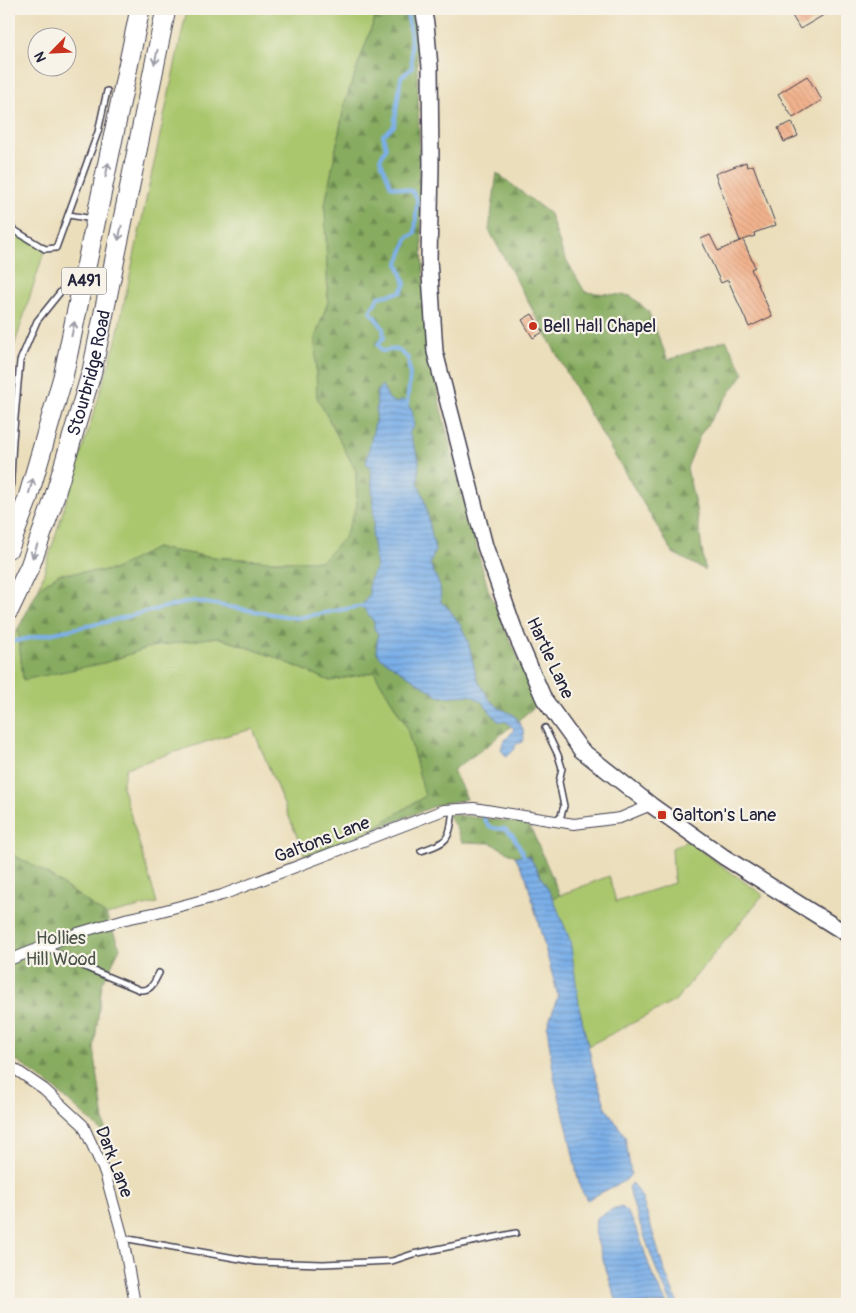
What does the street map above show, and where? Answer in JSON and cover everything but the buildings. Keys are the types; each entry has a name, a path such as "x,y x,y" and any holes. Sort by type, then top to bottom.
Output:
{"highway":[{"name":"Stourbridge Road","path":"9,548 27,501 63,377 140,9"},
{"name":"Stourbridge Road","path":"9,610 30,566 52,505 92,371 166,9"}],"main road":[{"name":"Hartle Lane","path":"422,9 426,24 430,67 431,165 429,260 435,352 485,546 517,637 544,698 581,750 651,805 724,857 847,934"}],"street":[{"name":"Galtons Lane","path":"9,960 78,933 125,918 154,913 222,895 444,810 474,808 574,824 620,818 651,805"},
{"name":"Dark Lane","path":"9,1065 44,1089 83,1125 105,1173 123,1238 135,1304"}],"lane":[{"path":"9,227 45,249 56,248 98,132 107,91"},
{"path":"69,215 96,220"},
{"path":"9,514 20,361 37,321 88,261"},
{"path":"545,728 562,768 559,782 564,806 559,822"},
{"path":"421,851 445,841 450,830 453,810"},
{"path":"44,947 87,968 140,990 151,988 159,973"},
{"path":"123,1238 257,1262 323,1264 392,1261 413,1254 516,1233"}],"green space":[{"path":"187,9 378,9 345,102 325,205 328,302 315,338 317,397 356,471 357,506 344,538 322,561 271,561 212,557 156,548 113,570 59,574 39,588 115,345"},
{"path":"378,9 414,9 416,19 425,312 440,405 488,589 538,704 487,746 453,770 467,799 440,804 366,833 425,796 406,725 374,672 330,681 272,656 217,637 150,647 104,663 23,680 18,629 39,588 59,574 113,570 156,548 212,557 271,561 321,561 344,538 357,506 356,471 317,397 315,338 328,302 325,205 345,102"},
{"path":"497,173 550,214 563,254 585,292 631,296 648,311 668,360 726,340 744,373 700,435 687,468 696,508 705,570 673,553 585,406 489,230"},
{"path":"9,227 45,249 9,367"},
{"path":"18,629 23,679 104,663 150,647 217,637 272,656 330,681 374,672 406,725 425,796 366,833 305,856 253,729 221,737 126,768 122,786 157,903 106,915 40,869 9,853 9,645"},
{"path":"447,814 529,824 560,895 553,898 529,856 515,856 491,843 462,842"},
{"path":"687,841 763,895 675,1001 588,1046 553,898 609,876 616,902 674,883 672,848"},
{"name":"Hollies Hill Wood","path":"9,853 40,869 106,915 120,948 102,984 94,1049 106,1135 55,1089 9,1055"}],"water":[{"path":"382,385 389,399 396,403 403,400 412,410 414,426 409,433 419,459 418,484 424,497 435,550 430,564 440,586 441,602 449,609 461,626 468,641 477,679 489,699 499,708 514,715 523,729 524,738 522,742 515,745 515,749 507,757 501,750 503,742 514,729 507,722 498,721 482,702 470,695 440,697 381,658 376,651 378,634 374,629 374,622 362,606 369,594 369,582 376,568 372,535 374,521 371,469 366,463 376,418 377,391"},
{"path":"515,856 529,856 553,898 570,940 580,1011 593,1067 606,1108 625,1136 631,1174 626,1180 587,1200 580,1188 554,1077 547,1027 558,996 526,877"},
{"path":"632,1183 641,1196 663,1267 678,1304 672,1304 658,1274 628,1187"},
{"path":"622,1207 637,1230 653,1276 667,1304 618,1304 595,1234 596,1218 615,1208"}],"waterway":[{"path":"406,9 410,28 412,68 401,77 394,126 383,135 386,148 380,159 391,186 412,191 417,199 415,234 408,237 398,263 405,284 401,292 379,297 370,311 383,328 384,338 378,344 382,351 397,349 408,358 410,376 407,404"},
{"path":"11,642 194,601 296,618 362,606"},
{"path":"483,815 488,825 497,829 505,829 514,837 524,856"}],"place":[{"name":"Bell Hall Chapel","path":"533,326"},
{"name":"Galton's Lane","path":"662,815"}]}
